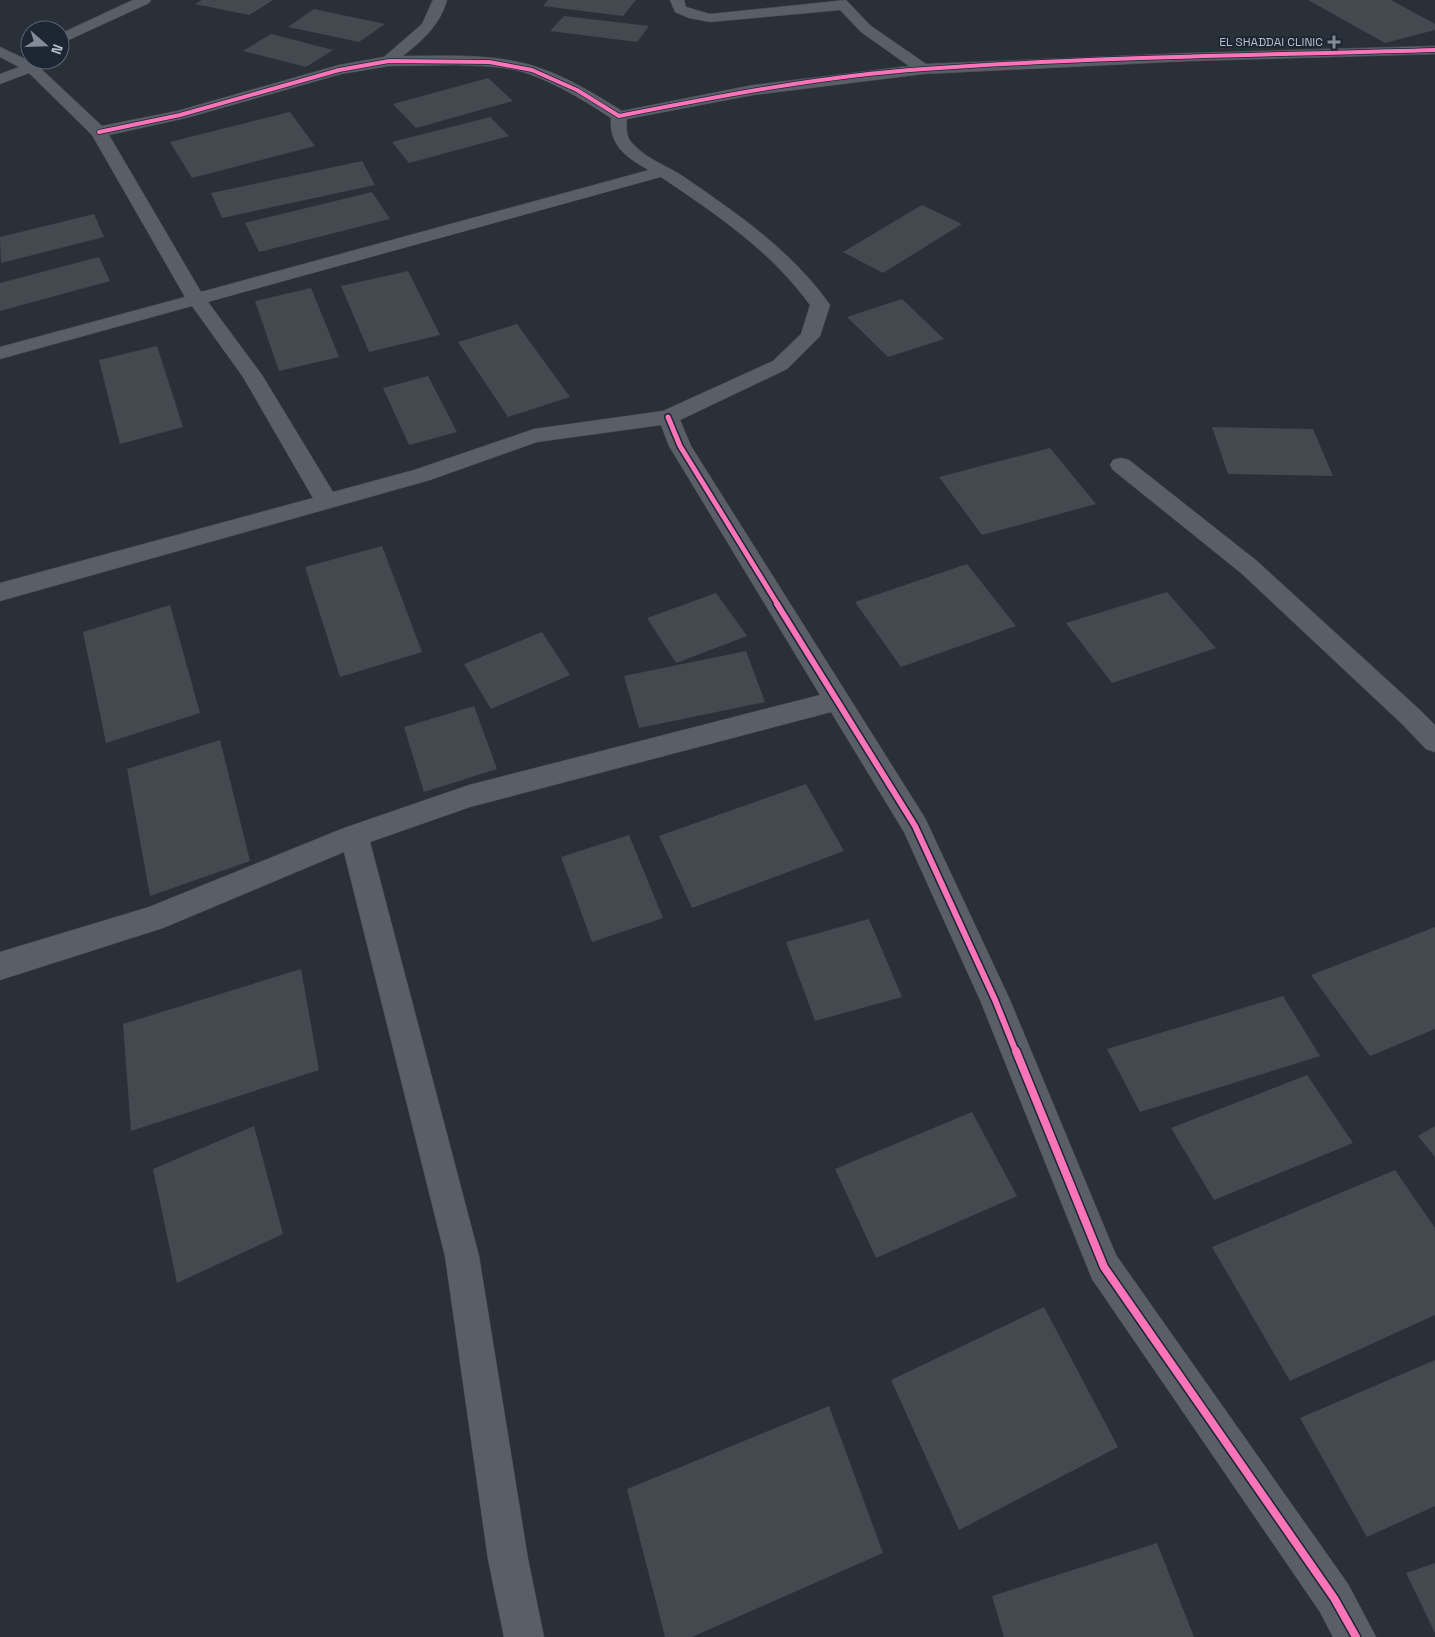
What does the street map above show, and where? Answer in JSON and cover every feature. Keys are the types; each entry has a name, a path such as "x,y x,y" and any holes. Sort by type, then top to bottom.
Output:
{"street":[{"path":"70,35 144,0"},
{"path":"389,61 427,27 438,12 440,0"},
{"path":"677,0 680,8 694,15 710,18 840,3 866,29 923,69"},
{"path":"99,132 180,115 339,70 389,61 457,60 489,62 532,70 577,90 619,116 752,90 923,69 1209,56 1435,50"},
{"path":"0,51 20,58"},
{"path":"0,79 20,65"},
{"path":"37,70 99,132 195,298 252,375 326,500"},
{"path":"0,592 326,500 422,475 534,436 668,417 780,366 810,336 820,305 809,287 774,253 664,171 627,149 618,135 619,116"},
{"path":"0,353 664,171"},
{"path":"668,417 680,446 915,826 995,1000 1104,1266 1334,1598 1356,1637"},
{"path":"1121,465 1249,567 1435,742"},
{"path":"0,966 153,919 354,836 469,796 838,700"},
{"path":"354,836 462,1256 508,1559 524,1637"}],"building":[{"path":"202,0 273,0 249,15 195,4"},
{"path":"548,0 636,0 623,16 543,6"},
{"path":"1308,0 1391,0 1435,24 1435,30 1385,43"},
{"path":"314,9 385,24 359,42 288,27"},
{"path":"564,16 649,26 637,42 550,31"},
{"path":"271,34 333,50 306,67 243,51"},
{"path":"488,78 513,101 416,128 393,104"},
{"path":"290,112 315,146 192,178 170,142"},
{"path":"490,117 509,136 409,163 392,142"},
{"path":"362,161 375,185 222,218 211,193"},
{"path":"372,192 390,219 259,252 245,223"},
{"path":"922,205 962,224 883,273 843,252"},
{"path":"94,214 104,237 1,263 0,237"},
{"path":"99,257 110,281 0,311 0,283"},
{"path":"408,271 440,335 369,352 341,286"},
{"path":"311,288 339,357 279,371 255,301"},
{"path":"902,299 944,339 888,357 847,317"},
{"path":"517,324 570,397 508,417 458,342"},
{"path":"157,346 183,427 120,444 99,360"},
{"path":"428,376 457,432 409,445 383,388"},
{"path":"1212,427 1313,429 1333,476 1228,474"},
{"path":"1050,448 1096,504 982,535 939,477"},
{"path":"382,546 422,652 340,677 305,567"},
{"path":"967,564 1016,626 901,667 855,602"},
{"path":"1167,592 1216,648 1112,683 1066,623"},
{"path":"716,593 747,636 676,663 647,618"},
{"path":"170,605 200,713 106,743 83,632"},
{"path":"542,632 570,675 491,709 464,664"},
{"path":"746,651 765,702 639,728 624,676"},
{"path":"474,706 497,769 424,792 404,727"},
{"path":"220,740 250,861 150,896 127,769"},
{"path":"806,784 844,851 692,908 659,836"},
{"path":"629,835 663,918 592,942 561,857"},
{"path":"869,919 902,997 815,1021 786,942"},
{"path":"1435,927 1435,1029 1370,1056 1311,975"},
{"path":"301,969 319,1070 131,1131 123,1024"},
{"path":"1283,996 1320,1056 1140,1112 1107,1049"},
{"path":"1307,1075 1353,1143 1214,1200 1171,1128"},
{"path":"972,1112 1017,1196 876,1258 835,1169"},
{"path":"254,1126 283,1234 177,1283 153,1169"},
{"path":"1435,1126 1435,1157 1418,1136"},
{"path":"1395,1170 1435,1228 1435,1315 1290,1381 1212,1247"},
{"path":"1044,1307 1118,1447 959,1530 891,1380"},
{"path":"1435,1360 1435,1506 1367,1537 1300,1418"},
{"path":"829,1406 883,1553 692,1637 665,1637 627,1489"},
{"path":"1157,1543 1194,1637 1004,1637 992,1596"},
{"path":"1435,1563 1435,1633 1406,1573"}],"cycle path":[{"path":"99,132 180,115 339,70 389,61 457,60 489,62 532,70 577,90 619,116 753,90 923,69 1189,57 1435,50"},
{"path":"668,417 680,446 915,826 995,1000 1104,1267 1334,1598 1356,1637"}],"place":[{"name":"EL SHADDAI CLINIC","path":"1334,42"}]}
